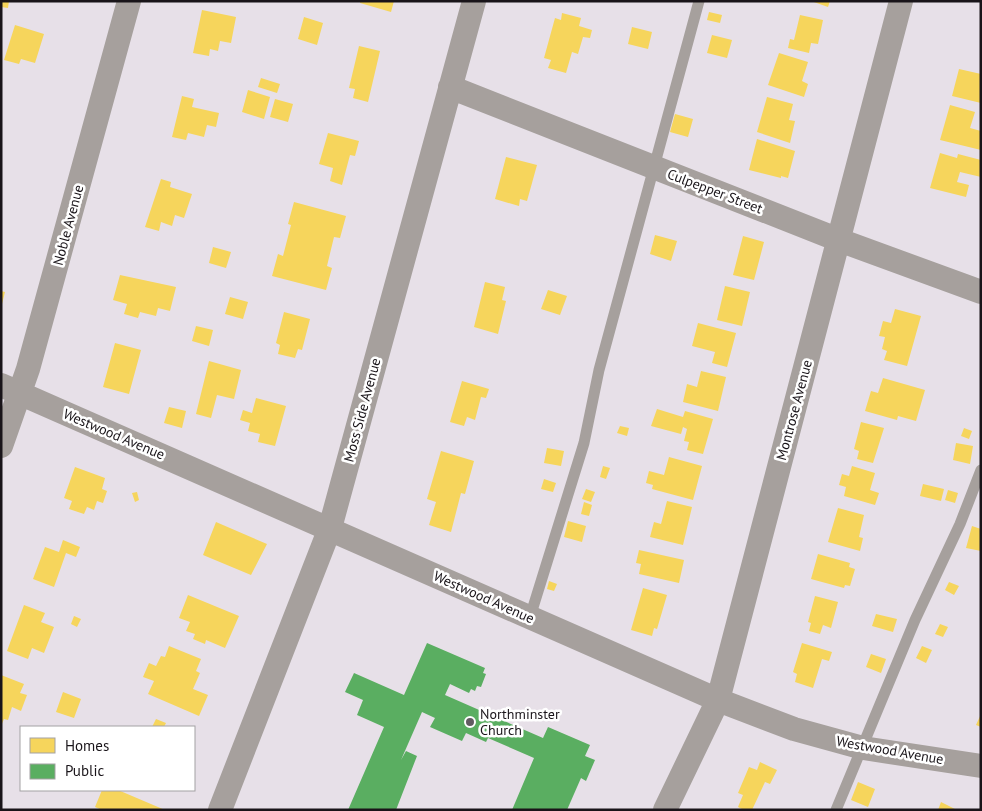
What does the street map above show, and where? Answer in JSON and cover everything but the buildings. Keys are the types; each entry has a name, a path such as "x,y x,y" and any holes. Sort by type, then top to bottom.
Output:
{"street":[{"name":"Noble Avenue","path":"1,446 11,390 129,1"},
{"name":"Moss Side Avenue","path":"220,810 330,528 474,1"},
{"name":"Montrose Avenue","path":"665,810 718,700 901,1"},
{"name":"Culpepper Street","path":"450,87 839,240 981,292"},
{"name":"Westwood Avenue","path":"11,390 330,528 718,700 794,729 863,748 981,766"}],"lane":[{"path":"530,617 584,443 599,370 699,1"},
{"path":"836,810 915,620 960,524 981,470"}],"place":[{"name":"Northminster Church","path":"470,722"}]}
